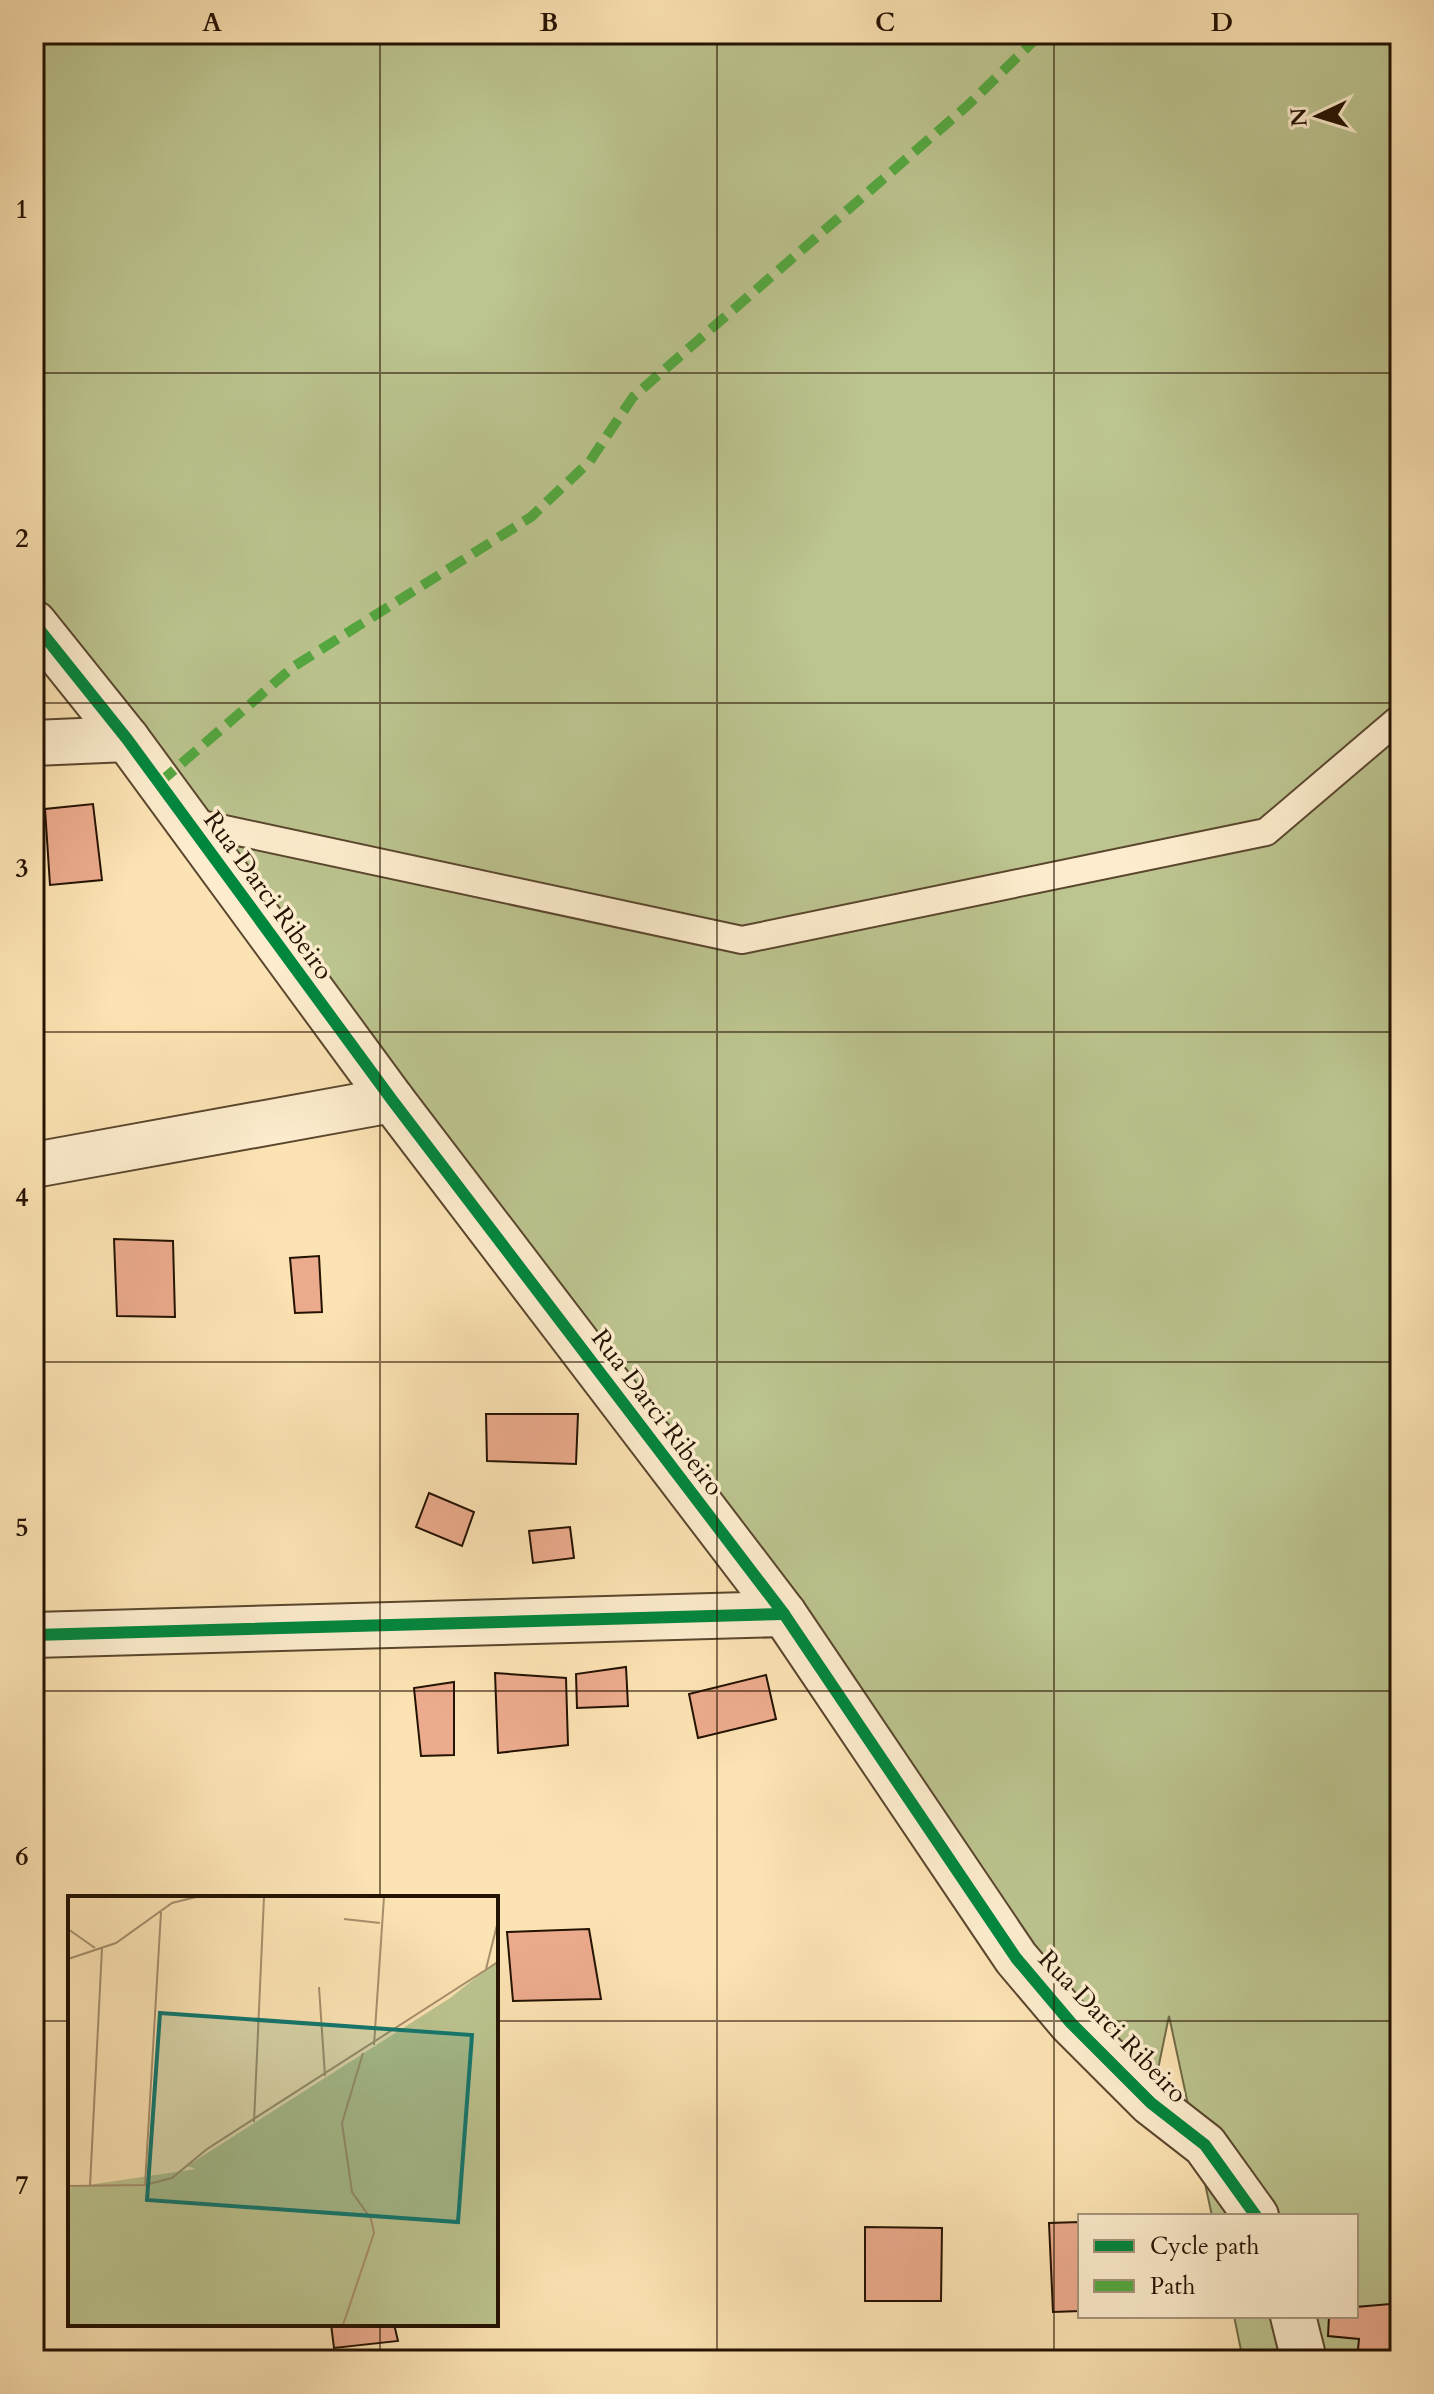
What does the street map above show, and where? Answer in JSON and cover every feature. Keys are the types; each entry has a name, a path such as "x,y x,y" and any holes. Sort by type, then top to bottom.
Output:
{"street":[{"name":"Rua Darci Ribeiro","path":"34,623 127,739 392,1100 784,1614 1016,1958 1071,2023 1151,2103 1205,2145 1255,2214"},
{"path":"34,743 127,739"},
{"path":"34,1165 392,1100"},
{"path":"34,1635 784,1614"},
{"path":"1294,2318 1304,2360"}],"lane":[{"path":"187,821 742,940 1266,832 1400,718"}],"green space":[{"path":"34,34 1400,34 1400,2360 1243,2360 1234,2318 1358,2318 1358,2214 1212,2214 1169,2016 1151,2103 34,597"}],"building":[{"path":"93,804 102,880 50,885 45,809"},
{"path":"114,1239 173,1241 175,1317 117,1316"},
{"path":"319,1256 322,1312 295,1313 290,1258"},
{"path":"486,1414 578,1414 576,1464 487,1461"},
{"path":"429,1493 474,1512 462,1546 416,1527"},
{"path":"570,1527 574,1558 533,1563 529,1531"},
{"path":"626,1667 628,1706 577,1708 576,1674"},
{"path":"495,1673 566,1678 568,1745 498,1753"},
{"path":"766,1675 776,1719 698,1738 689,1694"},
{"path":"454,1682 454,1755 421,1756 414,1688"},
{"path":"589,1929 601,1999 513,2001 507,1932"},
{"path":"1078,2222 1078,2311 1053,2312 1049,2223"},
{"path":"865,2227 942,2228 941,2301 865,2301"},
{"path":"1390,2304 1392,2338 1400,2337 1400,2360 1357,2360 1359,2339 1328,2336 1329,2318 1358,2318 1358,2307"},
{"path":"331,2326 394,2326 398,2341 334,2348"}],"marked path":[{"path":"159,783 293,667 531,517 590,461 633,397 967,106 1041,34"}],"cycle path":[{"path":"34,623 127,739 392,1100 784,1614 1016,1958 1071,2023 1151,2103 1205,2145 1255,2214"},
{"path":"34,1635 784,1614"}]}
